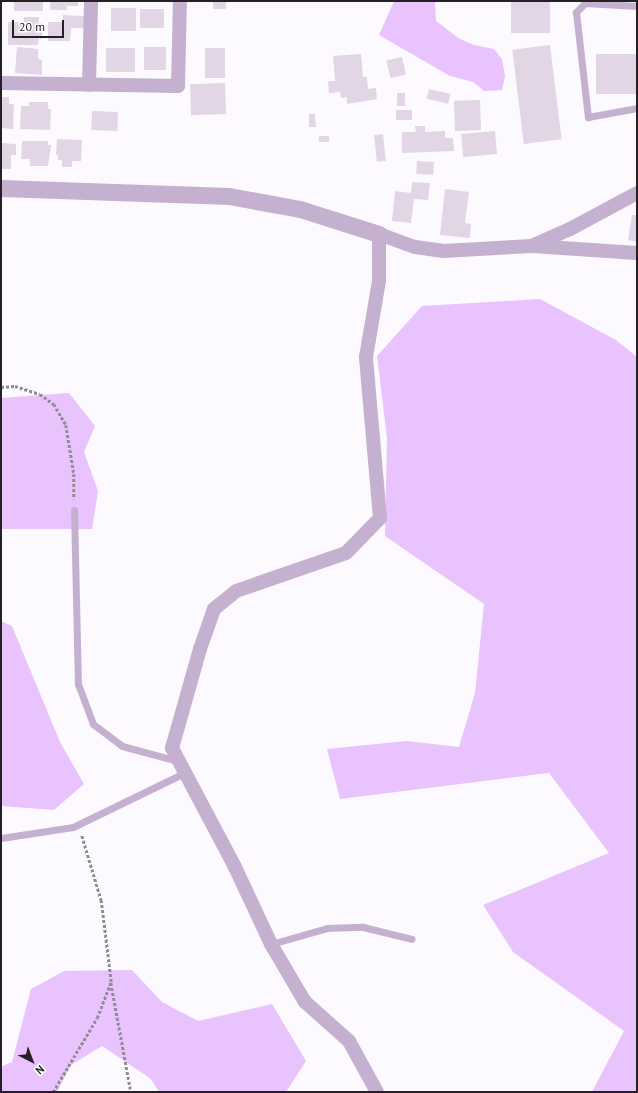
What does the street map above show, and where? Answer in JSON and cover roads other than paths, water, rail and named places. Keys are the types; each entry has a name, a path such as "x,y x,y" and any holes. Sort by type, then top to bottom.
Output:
{"street":[{"path":"89,85 91,1"},
{"path":"1,83 178,86 180,1"},
{"path":"1,188 229,196 300,209 415,247 444,251 532,246 637,253"},
{"path":"532,246 570,229 637,192"},
{"path":"377,1092 349,1042 305,1002 271,944 236,867 172,748 214,609 236,591 346,553 380,518 366,357 379,281 379,234"}],"lane":[{"path":"637,6 584,3 576,12 588,118 637,108"},
{"path":"74,510 78,684 93,724 122,746 181,767"},
{"path":"1,838 35,835 79,825 181,767"},
{"path":"271,944 327,928 363,927 412,939"}]}
